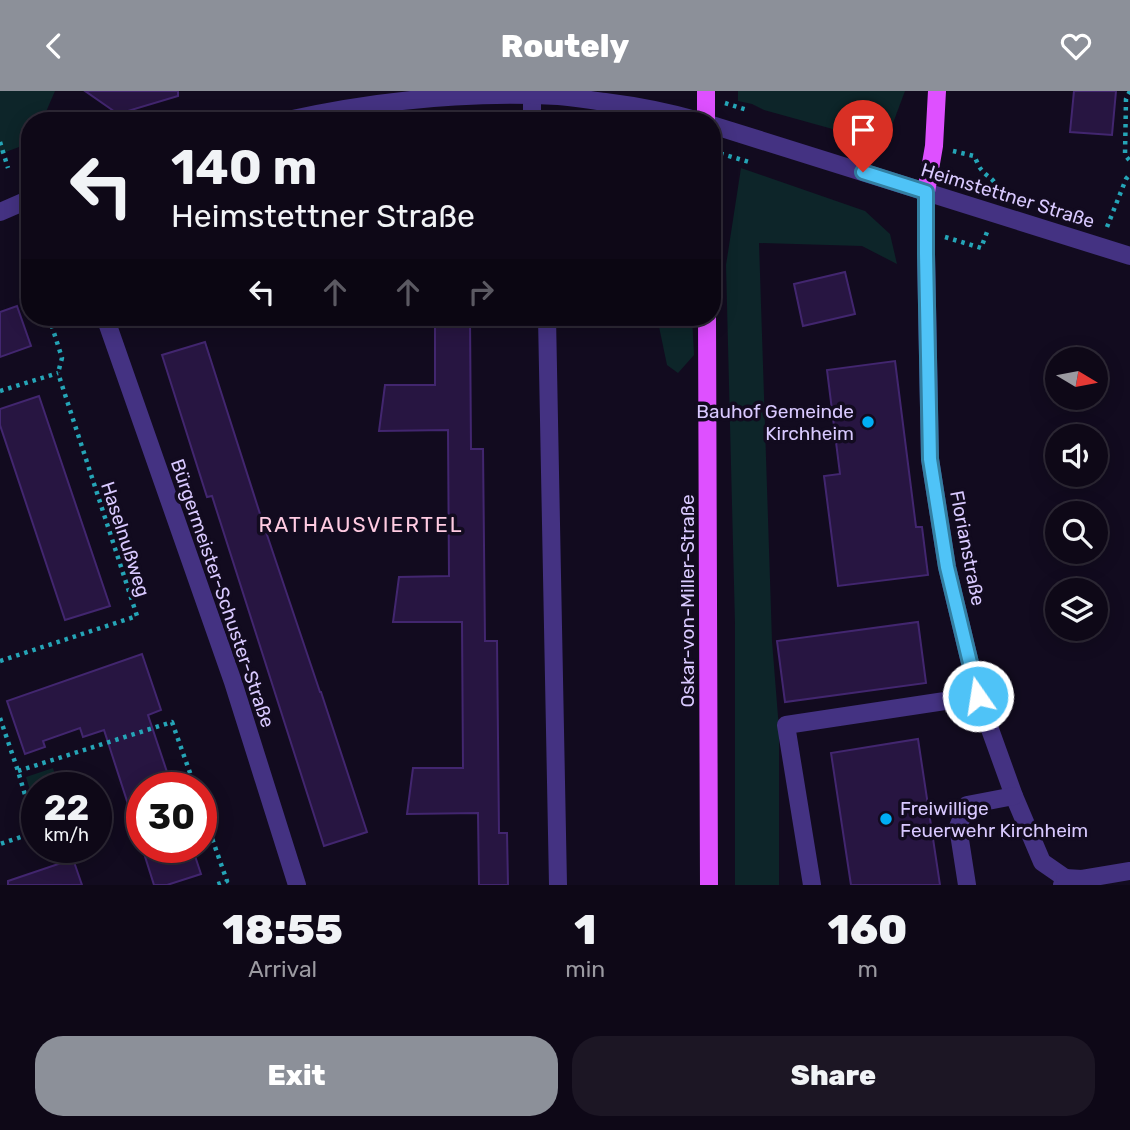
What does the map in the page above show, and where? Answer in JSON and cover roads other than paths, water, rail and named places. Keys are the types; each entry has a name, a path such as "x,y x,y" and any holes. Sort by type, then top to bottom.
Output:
{"main road":[{"path":"706,91 706,112"},
{"path":"926,192 934,146 937,91"},
{"name":"Oskar-von-Miller-Straße","path":"707,326 709,885"}],"street":[{"path":"327,112 430,96 502,92 532,95 557,93 664,112"},
{"path":"532,95 532,112"},
{"name":"Heimstettner Straße","path":"721,128 1130,256"},
{"name":"Florianstraße","path":"926,192 930,459 947,567 978,696 1014,796 1042,862 1063,881"},
{"path":"0,212 21,203"},
{"name":"Bürgermeister-Schuster-Straße","path":"107,326 233,682 297,885"},
{"path":"547,326 558,885"},
{"path":"812,885 786,725 978,696"},
{"path":"967,885 958,827 967,805 1014,796"},
{"path":"1063,881 1130,871"}],"place":[{"name":"Bauhof Gemeinde Kirchheim","path":"868,422"},
{"name":"Freiwillige Feuerwehr Kirchheim","path":"886,819"}],"district":[{"name":"RATHAUSVIERTEL","path":"361,525"}]}
